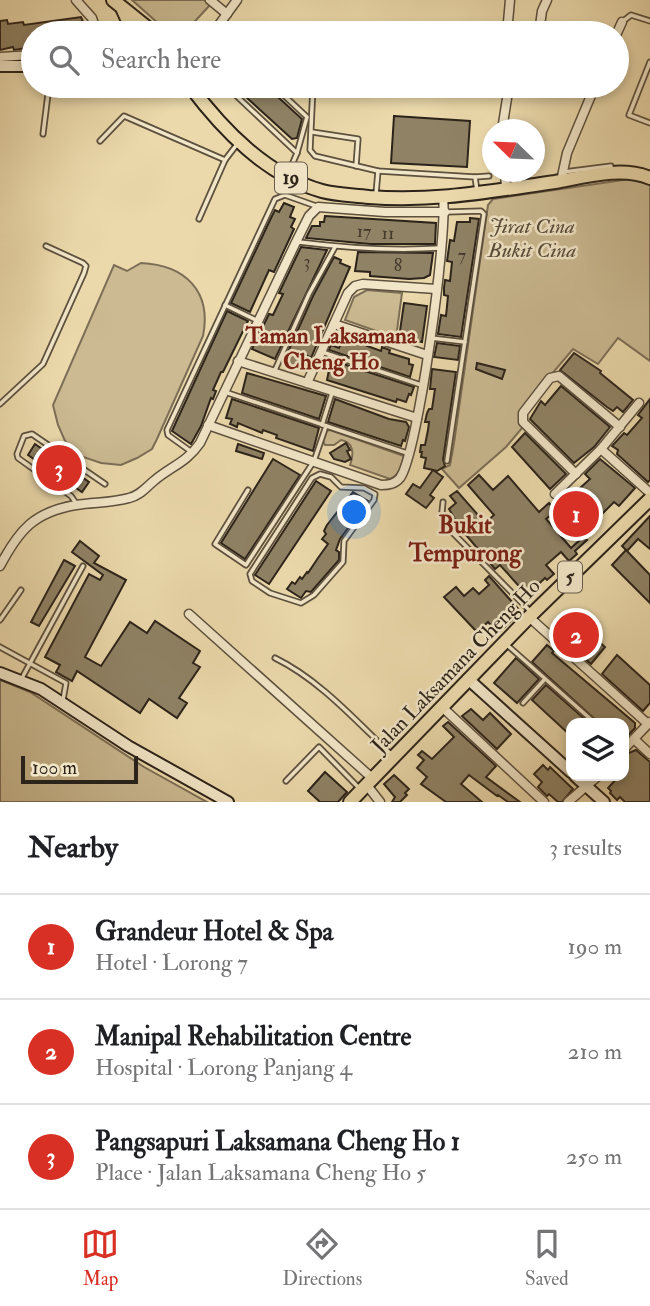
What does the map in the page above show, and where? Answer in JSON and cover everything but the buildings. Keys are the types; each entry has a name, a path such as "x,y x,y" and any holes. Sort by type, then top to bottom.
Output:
{"main road":[{"path":"117,4 140,21"},
{"path":"117,4 128,21"},
{"path":"196,98 203,103"},
{"name":"19","path":"199,98 239,142 262,161 321,191 444,205 477,193 506,189 567,173 628,173 650,177"},
{"name":"Jalan Laksamana Cheng Ho","path":"350,802 504,642 649,501"}],"street":[{"path":"76,0 93,21"},
{"path":"210,0 227,13"},
{"path":"221,21 237,0"},
{"path":"508,21 510,0"},
{"path":"541,21 547,0"},
{"path":"0,57 21,56"},
{"path":"0,66 21,66"},
{"path":"503,119 506,98"},
{"path":"567,173 567,153 590,98"},
{"path":"506,182 506,189"},
{"path":"1,560 26,526 39,516 76,505 132,498 193,453 309,216 318,207 385,212 444,205 442,248 423,385 405,470 399,481 391,485 381,485 208,425"},
{"path":"307,383 348,293 359,284 436,289"},
{"path":"334,324 427,355"},
{"path":"238,361 417,418"},
{"path":"576,474 523,422 523,413 550,377 559,376 620,427"},
{"path":"555,494 601,449 639,403"},
{"name":"Jalan Laksamana Cheng Ho","path":"601,449 649,501"},
{"path":"189,614 366,784 380,802"},
{"path":"531,615 649,723 629,744"},
{"path":"0,673 21,680 62,702 128,746 228,802"},
{"path":"468,679 566,768"},
{"path":"442,707 544,802"},
{"path":"634,739 650,754"},
{"path":"581,781 604,802"},
{"path":"569,802 592,781"}],"lane":[{"path":"623,21 631,15 650,21"},
{"path":"650,62 629,115 650,123"},
{"path":"43,134 48,98"},
{"path":"239,98 298,153"},
{"path":"287,98 307,117 298,153 287,176"},
{"path":"313,98 312,154 379,171 482,176"},
{"path":"100,141 124,116 225,160"},
{"path":"312,132 358,139 356,166"},
{"path":"199,219 225,160 239,142"},
{"path":"567,173 611,166"},
{"path":"376,197 379,171"},
{"path":"475,177 477,193"},
{"path":"193,453 168,435 167,429 278,196 285,195 318,207"},
{"path":"444,205 476,209 484,215 447,461"},
{"path":"296,242 335,247 414,250 442,248"},
{"path":"0,404 43,364 86,267 83,262 46,246"},
{"path":"274,372 309,294 335,247"},
{"path":"225,305 258,321"},
{"path":"429,338 466,342"},
{"path":"321,352 423,385"},
{"path":"223,391 409,454"},
{"path":"248,490 215,544 246,565 314,461 333,391"},
{"path":"76,505 71,496 18,458 24,436 32,435 106,484"},
{"path":"337,482 342,471"},
{"path":"320,474 331,477 341,487 354,488 372,491 375,494 374,500 344,541 343,562 314,595 301,603 270,593 252,581 250,575 254,567 312,478 320,474"},
{"path":"354,488 356,476"},
{"path":"443,502 442,512 450,530 531,615"},
{"path":"21,680 83,566"},
{"path":"0,620 21,590"},
{"path":"504,642 589,718"},
{"path":"0,647 66,683 62,702"},
{"path":"275,658 322,690 394,756"},
{"path":"523,703 545,679"},
{"path":"286,781 319,747 366,784"}],"green space":[{"path":"132,0 204,0 210,5 195,21 156,21"},
{"name":"Jirat Cina Bukit Cina","path":"630,179 650,184 650,361 618,338 598,364 573,349 521,410 523,427 506,447 459,488 442,469 450,465 454,443 488,205 493,199"},
{"path":"141,263 171,269 192,283 203,306 203,336 152,449 121,465 101,463 80,456 65,441 53,405 114,265 127,271"},
{"path":"367,290 402,293 396,338 345,320 354,297"},
{"path":"330,430 404,456 398,472 390,479 350,465 352,453 348,443 341,440 334,445 325,445 323,441 326,431"},
{"path":"0,680 30,692 144,767 207,802 0,802"}],"place":[{"name":"Pangsapuri Laksamana Cheng Ho 1","path":"59,468"},
{"name":"Grandeur Hotel & Spa","path":"576,514"},
{"name":"Manipal Rehabilitation Centre","path":"576,635"}],"district":[{"name":"Taman Laksamana Cheng Ho","path":"331,348"},
{"name":"Bukit Tempurong","path":"465,539"}]}
